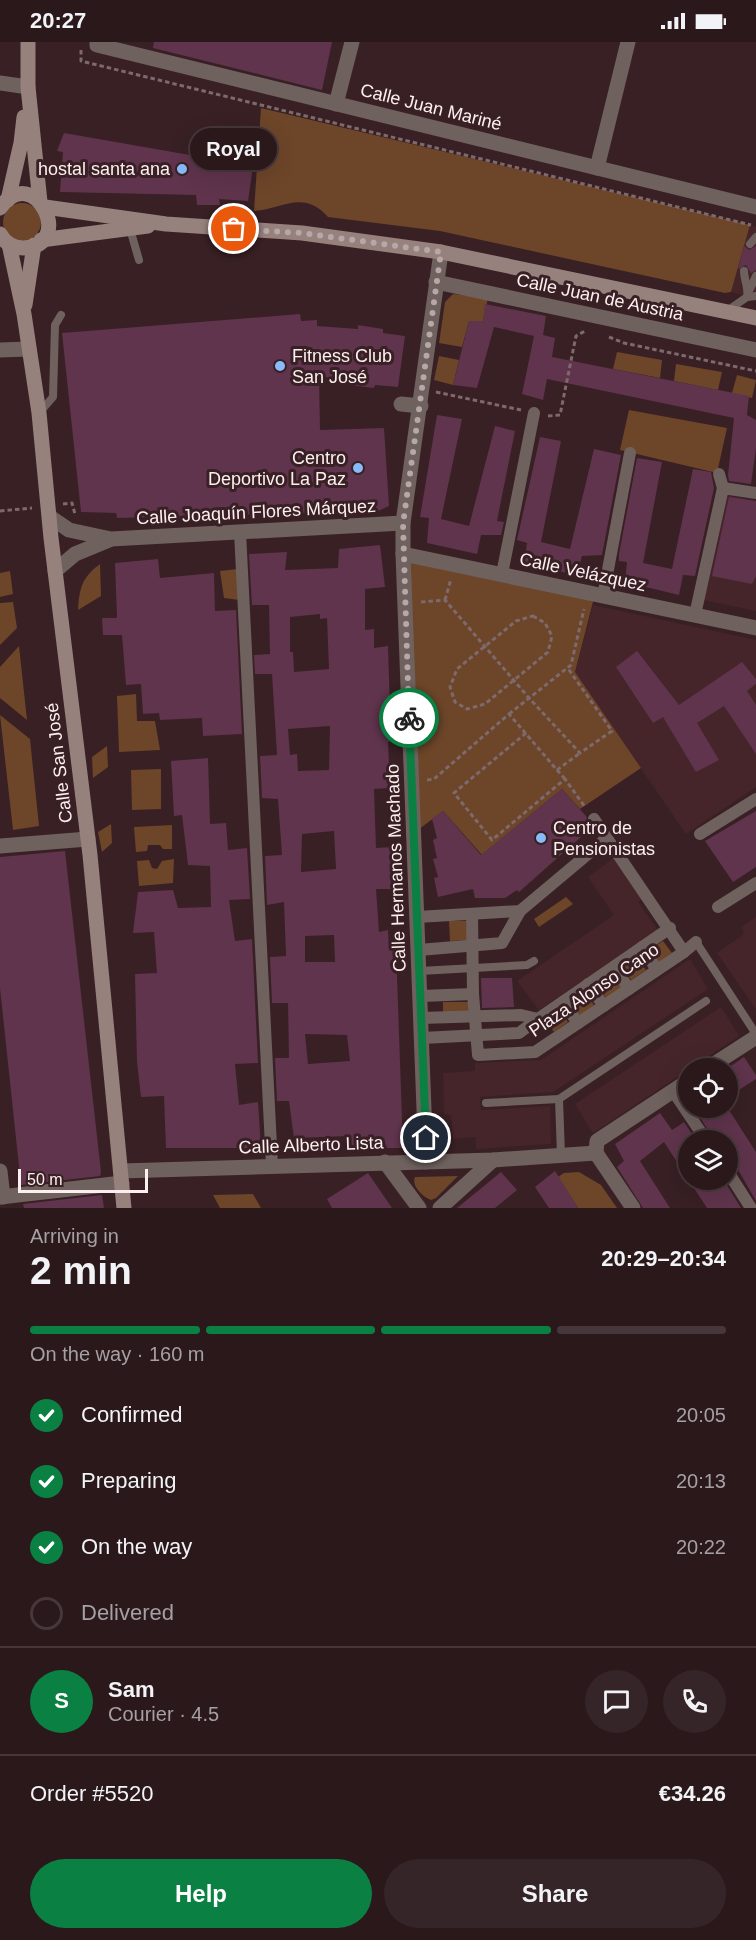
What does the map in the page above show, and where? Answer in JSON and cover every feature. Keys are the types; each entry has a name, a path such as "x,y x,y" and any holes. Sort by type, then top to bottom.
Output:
{"main road":[{"path":"3,204 21,143 28,87 28,42"},
{"path":"24,314 38,243 49,225 43,204 28,87"},
{"path":"3,204 27,195 43,204 166,224 302,233 441,252 756,318"},
{"path":"3,238 26,248 38,243 166,224"},
{"path":"3,238 24,314"},
{"name":"Calle San José","path":"24,314 39,413 55,571 88,839 124,1208"}],"street":[{"path":"336,104 352,42"},
{"path":"597,168 628,42"},
{"name":"Calle Juan Mariné","path":"97,44 756,207"},
{"path":"0,83 28,87"},
{"name":"Calle Hermanos Machado","path":"426,1162 403,524 423,389 425,311 436,282 441,252"},
{"name":"Calle Juan de Austria","path":"436,282 756,350"},
{"path":"0,350 28,349"},
{"path":"401,404 421,406"},
{"path":"502,574 534,413"},
{"path":"596,594 630,453"},
{"path":"695,615 723,488 719,474"},
{"path":"723,488 756,494"},
{"name":"Calle Joaquín Flores Márquez","path":"50,512 69,530 111,539 403,524"},
{"path":"240,532 272,1166"},
{"name":"Calle Joaquín Flores Márquez","path":"55,571 75,554 111,539"},
{"name":"Calle Velázquez","path":"403,554 756,628"},
{"path":"700,834 756,799"},
{"name":"Plaza Alonso Cano","path":"476,1036 478,1055 535,1052 684,952 670,928 594,819"},
{"path":"419,950 502,943 520,911 607,838"},
{"path":"0,846 88,839"},
{"path":"718,907 756,883"},
{"path":"417,917 520,911"},
{"path":"472,914 471,968 476,1036"},
{"name":"Plaza Alonso Cano","path":"422,1038 519,1033 670,928"},
{"path":"684,952 696,942"},
{"path":"642,947 657,970"},
{"path":"614,967 629,989"},
{"path":"588,984 604,1006"},
{"path":"421,996 473,994"},
{"path":"563,1002 578,1023"},
{"name":"Plaza Alonso Cano","path":"422,1018 521,1015 538,1019"},
{"path":"723,1058 756,1035"},
{"path":"633,1208 596,1152 597,1141 678,1088"},
{"path":"673,1091 699,1130"},
{"name":"Calle Alberto Lista","path":"1,1197 27,1201 122,1177 272,1166 493,1160 596,1152"},
{"path":"440,1208 493,1160"},
{"path":"385,1162 419,1208"},
{"path":"0,1171 1,1197"},
{"path":"738,1188 751,1208"}],"lane":[{"path":"130,229 139,260"},
{"path":"750,244 756,237"},
{"path":"744,270 752,293"},
{"path":"726,311 752,293 756,276"},
{"path":"39,413 53,397 55,325 61,315"},
{"path":"696,942 756,1035"},
{"path":"420,971 527,965 534,961"},
{"path":"486,1102 559,1100 706,1001"},
{"path":"559,1100 561,1155"}],"path":[{"path":"81,42 81,61 756,226"},
{"path":"423,389 534,413 560,415 576,336 585,330 595,333"},
{"path":"605,335 624,343 756,371"},
{"path":"0,511 50,512 72,503 76,517"},
{"path":"445,600 450,587 452,564"},
{"path":"412,782 434,779 571,664 596,594"},
{"path":"405,602 445,600"},
{"path":"445,600 514,681 580,753"},
{"path":"533,616 545,623 552,636 548,652 485,704 467,709 455,702 450,687 457,669 485,647 516,621 533,616"},
{"path":"557,770 612,730 567,667"},
{"path":"509,714 557,770 594,819"},
{"path":"526,733 454,793 492,840 564,779"}],"shaded area":[{"path":"261,108 750,225 731,292 725,293 440,231 328,217 310,204 301,202 254,211"},
{"path":"22,203 35,209 41,222 35,235 22,241 9,235 3,222 9,209"},
{"path":"750,225 756,227 756,299 731,292"},
{"path":"453,294 488,298 483,321 469,321 462,347 439,343 445,302"},
{"path":"617,352 662,360 660,378 613,369"},
{"path":"439,356 459,360 453,385 434,380"},
{"path":"676,364 722,372 718,390 674,381"},
{"path":"737,375 756,380 752,398 732,393"},
{"path":"629,410 727,428 717,473 620,450"},
{"path":"724,494 756,501 756,611 703,600"},
{"path":"403,554 595,594 575,672 641,768 580,809 562,789 482,855 443,811 414,833"},
{"path":"100,564 101,596 78,610 79,596 85,579"},
{"path":"237,569 239,600 224,598 220,571"},
{"path":"10,571 13,594 0,597 0,573"},
{"path":"13,602 17,628 0,645 0,603"},
{"path":"593,605 756,640 756,787 686,834 575,672"},
{"path":"19,646 27,720 0,698 0,667"},
{"path":"136,694 137,721 155,721 160,750 119,752 117,696"},
{"path":"0,715 30,739 39,826 13,830"},
{"path":"107,746 108,767 93,778 92,757"},
{"path":"161,769 161,809 132,810 131,770"},
{"path":"111,824 112,843 102,852 98,832"},
{"path":"172,825 172,849 163,849 160,845 148,845 147,851 136,852 134,827"},
{"path":"615,857 644,898 638,902 658,930 539,1010 517,981 614,915 588,877"},
{"path":"174,859 173,883 139,886 137,861 149,860 152,868 157,869 162,861"},
{"path":"566,897 573,904 539,927 534,919"},
{"path":"756,917 756,1009 717,953 744,934 742,927"},
{"path":"449,921 466,921 468,940 450,941"},
{"path":"663,941 672,953 658,963 649,950"},
{"path":"637,958 646,970 631,980 623,968"},
{"path":"690,959 708,989 553,1092 480,1097 481,1110 550,1106 551,1144 476,1149 476,1137 453,1139 451,1115 444,1114 443,1073 475,1071 475,1063 541,1060"},
{"path":"612,976 621,988 606,998 597,985"},
{"path":"586,993 594,1005 580,1016 571,1003"},
{"path":"443,1002 470,1002 471,1013 443,1013"},
{"path":"721,1007 739,1036 706,1058 678,1058 678,1077 593,1133 575,1104"},
{"path":"559,1010 568,1022 554,1032 545,1020"},
{"path":"579,1172 601,1185 617,1208 578,1208 558,1177 564,1173"},
{"path":"458,1176 436,1198 431,1200 421,1194 414,1180 415,1177"},
{"path":"253,1194 261,1208 220,1208 213,1195"}],"building":[{"path":"154,42 332,42 322,90 153,48"},
{"name":"hostal santa ana","path":"64,133 253,166 248,201 219,199 220,205 197,205 196,195 60,192 63,152 57,151"},
{"path":"744,246 749,250 756,246 756,270 751,273 746,265 738,269"},
{"path":"485,304 546,316 543,335 555,338 552,357 749,396 747,415 756,420 756,448 751,484 729,481 734,418 547,379 543,400 522,394 534,336 494,327 477,388 453,385 469,321 483,321"},
{"path":"300,314 301,321 317,320 317,326 358,329 358,325 383,329 383,333 405,336 398,387 375,385 374,388 349,385 350,381 319,376 320,430 384,428 389,506 378,511 117,518 116,513 81,512 62,333"},
{"path":"437,415 462,419 441,519 469,526 495,426 515,431 497,521 504,522 501,535 481,535 477,554 427,543 429,518 420,517"},
{"path":"540,437 561,441 541,542 570,549 594,449 621,455 602,555 582,556 577,575 524,564 527,543 517,540"},
{"path":"637,458 662,462 643,563 672,569 693,469 711,472 714,488 695,576 683,575 679,595 625,582 627,562 619,561 619,554"},
{"path":"729,497 756,501 756,576 752,584 712,576"},
{"path":"380,545 385,587 365,589 365,630 374,629 374,648 388,646 390,788 374,789 376,848 392,847 394,889 376,889 379,932 388,930 389,948 396,947 403,1148 348,1148 349,1136 294,1138 289,1101 277,1101 275,1058 289,1058 288,1003 272,1003 270,957 286,956 284,902 267,905 265,856 282,855 278,799 262,798 260,756 277,755 272,674 255,674 254,655 270,654 269,605 252,605 249,554 287,552 285,570 338,568 339,549","holes":["320,614 320,619 327,618 329,669 294,672 293,652 290,652 290,617","330,726 329,770 298,771 297,754 290,755 288,729","334,831 336,869 301,872 302,834","334,935 335,962 305,962 305,936","305,1034 347,1035 350,1061 308,1064"]},
{"path":"158,559 160,578 214,573 215,611 236,610 242,734 203,736 202,718 160,720 159,713 143,714 141,684 126,685 122,635 103,635 102,618 117,618 115,563"},
{"path":"637,651 679,705 742,662 756,679 756,684 747,691 756,705 756,754 724,706 697,723 719,760 696,772 663,717 653,723 616,667"},
{"path":"208,758 210,824 226,823 228,850 247,848 250,899 229,900 235,941 252,939 258,1063 235,1064 239,1105 258,1102 261,1148 166,1148 164,1096 141,1097 137,1062 135,974 157,973 154,932 133,933 138,892 173,890 178,908 211,907 210,866 188,865 182,815 174,816 171,761"},
{"path":"562,789 586,816 590,829 519,892 517,890 505,898 475,898 473,889 438,897 434,878 438,877 433,859 437,858 433,840 437,838 432,819 443,811 481,855"},
{"path":"756,811 756,867 733,882 705,841"},
{"path":"65,851 101,1172 100,1176 21,1185 0,988 0,857"},
{"path":"481,978 512,978 514,1007 482,1008"},
{"path":"744,1057 756,1075 756,1079 738,1091 738,1061"},
{"path":"660,1113 672,1130 684,1122 689,1130 678,1130 678,1164 664,1142 640,1161 670,1208 643,1208 617,1167 624,1161 615,1144"},
{"path":"700,1118 734,1118 756,1152 756,1201 738,1170 738,1130 708,1130"},
{"path":"555,1171 578,1208 549,1208 535,1187"},
{"path":"501,1172 517,1190 495,1208 457,1208"},
{"path":"368,1173 392,1208 332,1208 327,1199"},
{"path":"695,1190 730,1190 741,1208 707,1208"},
{"path":"102,1195 104,1208 24,1208 23,1204"}],"way so far":[{"path":"234,229 302,233 441,252 403,524 409,718"}],"place":[{"name":"hostal santa ana","path":"182,169"},
{"name":"Royal","path":"234,229"},
{"name":"Fitness Club San José","path":"280,366"},
{"name":"Centro Deportivo La Paz","path":"358,468"},
{"name":"Centro de Pensionistas","path":"541,838"}],"route":[{"path":"409,718 426,1138"}]}
